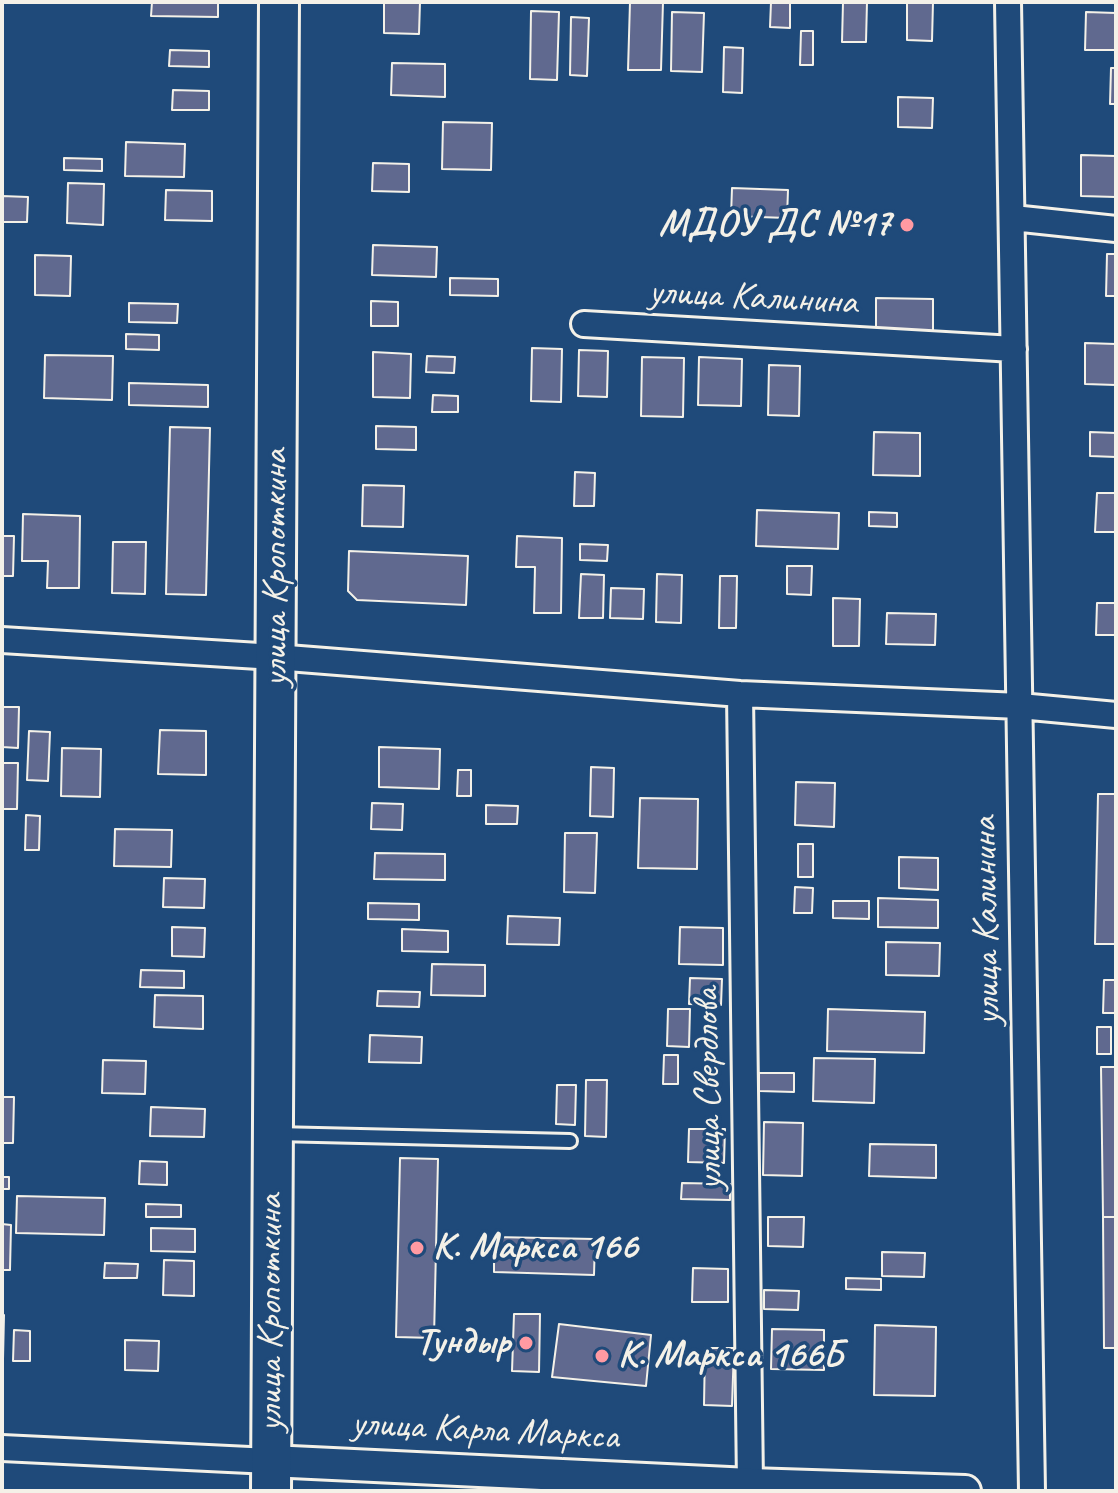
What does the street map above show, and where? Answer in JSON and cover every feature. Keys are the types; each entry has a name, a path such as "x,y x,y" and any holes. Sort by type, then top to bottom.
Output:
{"main road":[{"name":"улица Кропоткина","path":"270,1476 279,2"}],"street":[{"name":"улица Калинина","path":"1008,2 1032,1491"},
{"path":"1013,218 1116,229"},
{"name":"улица Калинина","path":"584,324 1014,349"},
{"path":"2,640 275,657 740,694 1020,706 1116,715"},
{"name":"улица Свердлова","path":"740,694 750,1484"},
{"name":"улица Карла Маркса","path":"2,1448 270,1476 965,1491"}],"lane":[{"path":"273,1134 570,1141"}],"building":[{"path":"152,2 218,2 218,17 151,16"},
{"path":"384,2 420,2 419,34 384,33"},
{"path":"630,2 663,2 661,70 628,70"},
{"path":"771,2 790,2 790,28 770,27"},
{"path":"843,2 867,2 866,42 842,42"},
{"path":"907,2 933,2 932,41 907,40"},
{"path":"531,11 559,12 557,80 530,79"},
{"path":"672,12 704,13 702,72 671,71"},
{"path":"1086,12 1116,13 1116,50 1085,50"},
{"path":"571,17 589,18 587,76 570,75"},
{"path":"801,31 813,31 813,65 800,65"},
{"path":"724,47 743,48 742,93 723,92"},
{"path":"170,50 209,51 209,67 169,66"},
{"path":"392,63 445,64 445,97 391,95"},
{"path":"1111,68 1116,68 1116,104 1110,104"},
{"path":"173,90 209,91 209,110 172,110"},
{"path":"898,97 933,98 932,128 898,127"},
{"path":"443,122 492,123 491,170 442,169"},
{"path":"126,142 185,144 184,177 125,176"},
{"path":"1081,155 1116,156 1116,197 1081,196"},
{"path":"64,158 102,159 102,171 64,170"},
{"path":"373,163 409,164 409,192 372,191"},
{"path":"68,183 104,184 103,225 67,223"},
{"path":"732,188 788,190 787,218 731,216"},
{"path":"166,190 212,191 212,221 165,220"},
{"path":"2,196 28,197 27,222 2,222"},
{"path":"373,245 437,247 436,277 372,275"},
{"path":"1107,254 1116,254 1116,296 1106,296"},
{"path":"35,255 71,256 70,296 35,295"},
{"path":"450,278 498,279 498,296 450,295"},
{"path":"876,298 933,299 933,332 876,331"},
{"path":"371,301 398,302 398,326 371,326"},
{"path":"129,303 178,304 177,323 129,322"},
{"path":"126,334 159,335 159,350 126,349"},
{"path":"1085,343 1116,344 1116,385 1085,384"},
{"path":"532,348 562,349 561,402 531,401"},
{"path":"579,350 608,351 607,397 578,396"},
{"path":"373,352 411,354 410,398 373,397"},
{"path":"45,355 113,356 112,400 44,398"},
{"path":"427,356 455,357 454,373 426,372"},
{"path":"642,357 684,358 683,417 641,416"},
{"path":"699,357 742,359 741,406 698,405"},
{"path":"769,365 800,366 799,416 768,415"},
{"path":"129,383 208,385 208,407 129,405"},
{"path":"433,395 458,396 458,412 432,412"},
{"path":"376,426 416,427 416,450 376,449"},
{"path":"170,427 210,428 206,595 166,594"},
{"path":"874,432 920,433 920,476 873,475"},
{"path":"1090,432 1116,433 1116,457 1090,456"},
{"path":"575,472 595,473 594,506 574,506"},
{"path":"363,485 404,486 403,527 362,526"},
{"path":"1097,493 1116,493 1116,532 1095,532"},
{"path":"757,510 839,513 838,549 756,546"},
{"path":"869,512 897,513 897,527 869,526"},
{"path":"23,514 80,516 79,588 47,588 48,561 22,561"},
{"path":"2,536 14,536 13,576 2,576"},
{"path":"517,536 562,538 561,613 534,613 535,567 516,567"},
{"path":"113,542 146,542 145,594 112,593"},
{"path":"580,544 608,545 607,561 580,560"},
{"path":"349,551 468,556 466,605 357,600 348,591"},
{"path":"787,566 812,566 811,595 787,594"},
{"path":"581,574 604,575 603,618 579,618"},
{"path":"657,574 682,575 681,623 656,622"},
{"path":"720,576 737,576 736,628 719,628"},
{"path":"611,588 644,589 643,619 610,618"},
{"path":"833,598 860,599 859,646 833,646"},
{"path":"1097,603 1116,603 1116,635 1096,635"},
{"path":"887,613 936,614 935,645 886,644"},
{"path":"2,707 19,707 18,748 2,747"},
{"path":"160,730 206,731 206,775 158,774"},
{"path":"29,731 50,732 48,781 27,780"},
{"path":"379,747 440,749 439,789 379,787"},
{"path":"62,748 101,749 100,797 61,796"},
{"path":"2,763 18,763 17,809 2,809"},
{"path":"591,767 614,768 613,817 590,816"},
{"path":"458,770 471,770 471,796 457,796"},
{"path":"796,782 835,783 834,827 795,825"},
{"path":"1098,794 1116,794 1116,944 1095,944"},
{"path":"640,798 698,799 697,869 638,868"},
{"path":"372,803 403,804 402,830 371,829"},
{"path":"486,805 518,806 517,824 486,824"},
{"path":"26,815 40,816 39,850 25,850"},
{"path":"115,829 172,830 171,867 114,866"},
{"path":"565,833 597,833 595,893 564,892"},
{"path":"798,844 813,844 813,877 798,877"},
{"path":"375,853 445,854 445,880 374,879"},
{"path":"899,857 938,858 938,890 899,888"},
{"path":"164,878 205,879 204,908 163,907"},
{"path":"795,887 813,888 812,913 794,913"},
{"path":"878,898 938,900 938,928 878,927"},
{"path":"833,901 869,901 869,919 833,918"},
{"path":"368,903 419,904 419,920 368,919"},
{"path":"508,916 560,918 559,945 507,944"},
{"path":"172,927 205,928 204,957 172,956"},
{"path":"680,927 723,928 723,965 679,964"},
{"path":"402,929 448,931 448,952 402,951"},
{"path":"886,942 940,943 939,976 886,975"},
{"path":"432,964 485,965 485,996 431,995"},
{"path":"141,970 184,971 184,988 140,987"},
{"path":"690,978 722,979 721,1005 689,1004"},
{"path":"1104,980 1116,980 1116,1013 1103,1013"},
{"path":"378,991 420,992 419,1007 377,1006"},
{"path":"155,995 203,996 203,1029 154,1027"},
{"path":"668,1009 690,1009 689,1047 667,1046"},
{"path":"828,1009 925,1012 924,1053 827,1051"},
{"path":"1097,1027 1111,1027 1111,1054 1097,1054"},
{"path":"370,1035 422,1037 421,1063 369,1062"},
{"path":"664,1055 678,1055 678,1084 663,1084"},
{"path":"814,1058 875,1059 874,1103 813,1101"},
{"path":"103,1060 146,1061 145,1094 102,1093"},
{"path":"1101,1067 1116,1067 1116,1217 1103,1217"},
{"path":"759,1073 794,1073 794,1092 759,1091"},
{"path":"586,1080 607,1080 606,1137 585,1136"},
{"path":"557,1085 576,1085 575,1125 556,1124"},
{"path":"2,1097 14,1097 13,1143 2,1143"},
{"path":"151,1107 205,1109 204,1137 150,1136"},
{"path":"764,1122 803,1123 802,1176 763,1175"},
{"path":"689,1129 725,1129 724,1163 688,1162"},
{"path":"870,1144 936,1145 936,1178 869,1176"},
{"name":"К. Маркса 166","path":"400,1158 438,1159 434,1338 396,1337"},
{"path":"140,1161 167,1162 167,1185 139,1184"},
{"path":"2,1177 9,1177 9,1189 2,1189"},
{"path":"682,1183 730,1184 730,1200 681,1199"},
{"path":"17,1196 105,1198 104,1235 16,1233"},
{"path":"146,1204 181,1205 181,1217 146,1217"},
{"path":"768,1217 804,1217 803,1247 768,1246"},
{"path":"1103,1217 1116,1217 1116,1348 1104,1348"},
{"path":"2,1224 11,1225 10,1270 2,1270"},
{"path":"151,1228 195,1229 195,1252 151,1251"},
{"path":"494,1237 595,1239 594,1275 494,1272"},
{"path":"882,1252 925,1253 924,1277 882,1276"},
{"path":"164,1260 194,1261 194,1296 163,1295"},
{"path":"105,1263 138,1264 137,1278 104,1278"},
{"path":"693,1268 728,1269 728,1302 692,1302"},
{"path":"846,1278 881,1279 881,1290 846,1289"},
{"path":"764,1290 799,1291 798,1310 764,1309"},
{"name":"Тундыр","path":"514,1314 540,1314 539,1372 512,1371"},
{"path":"4,1315 3,1359 2,1359"},
{"name":"К. Маркса 166Б","path":"559,1324 651,1335 646,1386 552,1377"},
{"path":"875,1325 936,1327 935,1396 874,1395"},
{"path":"772,1329 824,1330 824,1370 771,1369"},
{"path":"14,1330 30,1331 30,1361 13,1361"},
{"path":"125,1340 159,1341 158,1371 125,1370"},
{"path":"705,1348 734,1348 732,1406 704,1405"}],"place":[{"name":"МДОУ ДС №17","path":"907,225"},
{"name":"К. Маркса 166","path":"417,1248"},
{"name":"Тундыр","path":"526,1343"},
{"name":"К. Маркса 166Б","path":"602,1356"}]}
